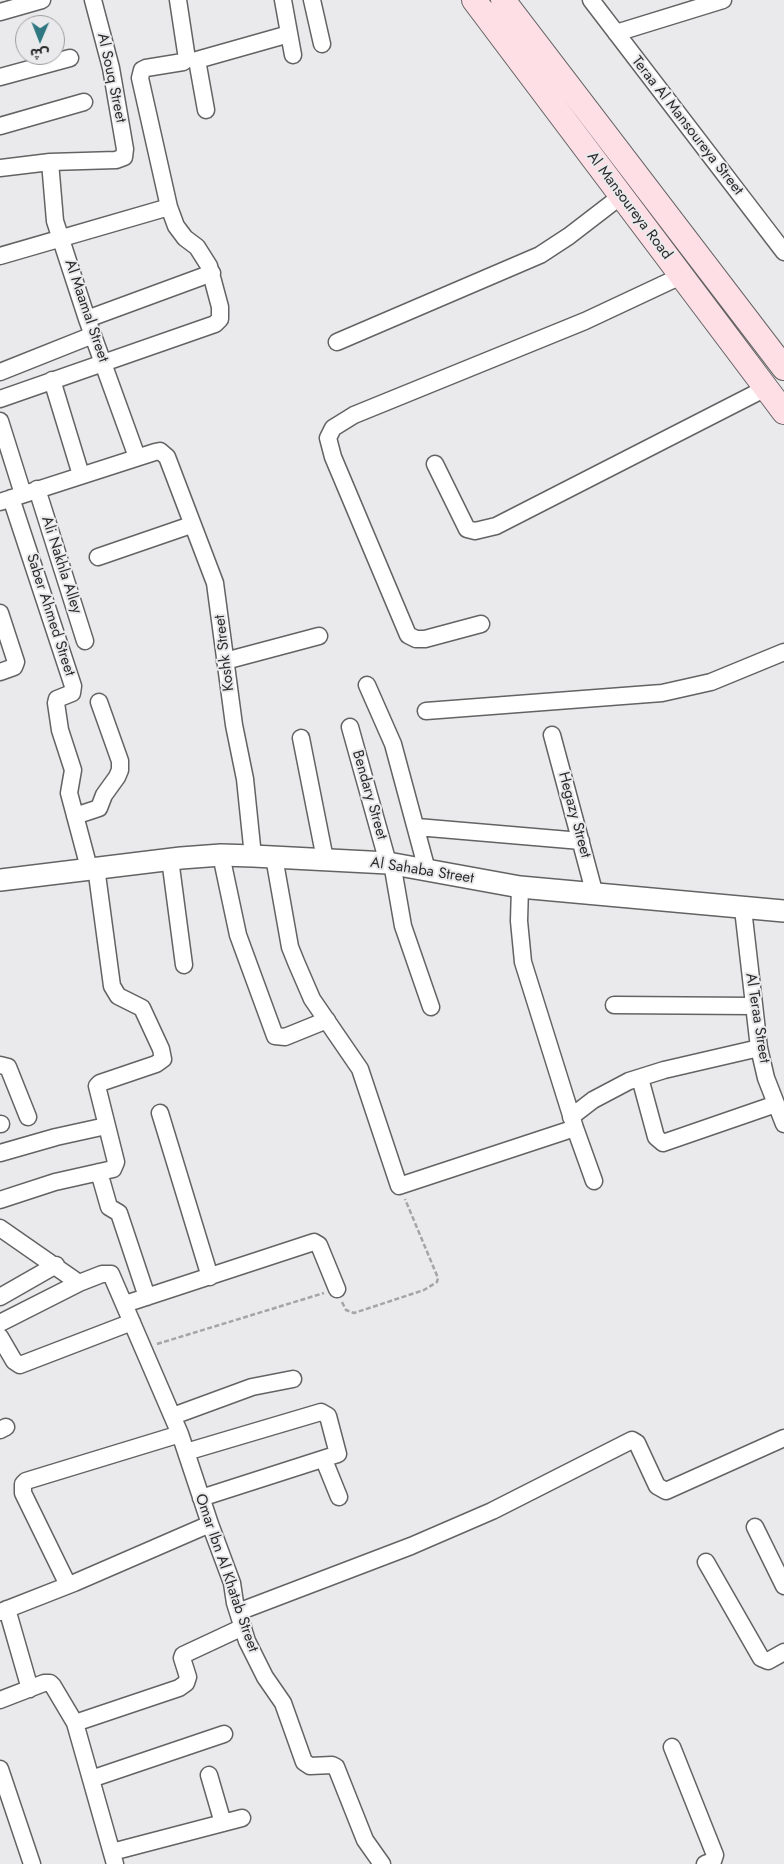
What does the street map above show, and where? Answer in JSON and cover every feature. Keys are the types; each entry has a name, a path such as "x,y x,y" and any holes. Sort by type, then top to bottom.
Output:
{"main road":[{"name":"Al Mansoureya Road","path":"474,0 784,412"},
{"name":"Al Mansoureya Road","path":"503,0 784,368"},
{"path":"686,283 713,275"}],"street":[{"path":"0,12 42,0"},
{"name":"Al Souq Street","path":"50,162 116,160 124,157 125,149 112,68 93,0"},
{"path":"0,400 52,380 215,324 222,313 212,273 202,253 185,238 176,226 169,207 140,78 142,70 146,68 183,62 187,59 178,0"},
{"path":"283,0 293,55"},
{"path":"312,0 322,44"},
{"name":"Teraa Al Mansoureya Street","path":"591,0 784,252"},
{"path":"616,34 723,0"},
{"path":"206,110 197,60 290,34"},
{"path":"0,76 70,58"},
{"path":"0,126 84,102"},
{"path":"0,168 50,162"},
{"name":"Al Maamal Street","path":"50,162 53,206 61,238 87,319 137,457"},
{"path":"337,342 540,256 621,196"},
{"path":"0,256 169,207"},
{"path":"87,319 212,273"},
{"path":"481,624 425,639 416,639 408,635 333,457 328,438 333,428 354,415 585,321 686,283"},
{"path":"0,372 93,336"},
{"path":"52,380 81,475"},
{"path":"435,464 467,529 475,531 496,526 766,388"},
{"path":"0,421 18,496 137,457"},
{"name":"Koshk Street","path":"137,457 160,452 167,457 215,583 222,622 225,661 245,779 263,856 290,947 312,999 360,1069 399,1186 573,1123"},
{"name":"Ali Nakhla Alley","path":"18,496 85,641"},
{"name":"Saber Ahmed Street","path":"18,496 73,686 72,693 57,699 56,704 60,730 73,770 69,792 92,867 112,986 118,996 142,1008 162,1054 161,1062 98,1085 97,1089 106,1126"},
{"path":"98,557 192,525"},
{"path":"0,613 16,662 14,667 0,672"},
{"path":"225,661 319,636"},
{"path":"426,711 538,701 653,694 711,682 784,652"},
{"path":"366,685 393,744 417,827 427,870"},
{"path":"75,816 99,808 104,795 120,770 120,761 99,702"},
{"name":"Bendary Street","path":"350,727 390,863 403,926 431,1007"},
{"name":"Hegazy Street","path":"552,734 596,895"},
{"path":"301,738 325,860"},
{"path":"417,827 580,840"},
{"path":"222,855 237,930 274,1036 285,1037 327,1020"},
{"name":"Al Sahaba Street","path":"0,880 92,867 170,859 222,855 263,856 390,863 520,888 784,912"},
{"path":"170,859 184,965"},
{"path":"520,888 519,921 523,962 573,1123 594,1181"},
{"name":"Al Teraa Street","path":"744,909 759,1048 766,1078 784,1124"},
{"path":"614,1005 753,1006"},
{"path":"573,1123 605,1093 640,1078 759,1048"},
{"path":"0,1065 8,1067 28,1117"},
{"path":"640,1078 656,1137 663,1143 776,1104"},
{"path":"160,1113 210,1277"},
{"path":"0,1153 56,1137 106,1126 115,1166 99,1172 55,1182 0,1200"},
{"path":"99,1172 108,1207 119,1213 146,1297"},
{"path":"0,1228 79,1283 0,1323"},
{"path":"125,1304 314,1242 319,1245 337,1289"},
{"path":"0,1297 56,1266"},
{"name":"Omar Ibn Al Khatab Street","path":"79,1283 108,1272 112,1276 180,1434 232,1583 240,1619 257,1662 283,1703 304,1762 310,1766 332,1765 339,1770 365,1840 382,1864"},
{"path":"0,1337 14,1361 20,1366 132,1322"},
{"path":"173,1416 252,1388 293,1379"},
{"path":"186,1452 321,1412 328,1414 339,1451 337,1455 201,1498"},
{"path":"68,1585 23,1493 23,1484 26,1481 180,1434"},
{"path":"75,1722 179,1688 186,1683 188,1677 182,1661 183,1655 240,1619 474,1519 632,1440 637,1443 657,1486 666,1491 784,1438"},
{"path":"324,1460 339,1497"},
{"path":"30,1688 4,1611 210,1524"},
{"path":"755,1527 784,1586"},
{"path":"706,1562 761,1658 768,1661 784,1652"},
{"path":"0,1700 30,1688 50,1683 75,1722 113,1858 242,1818"},
{"path":"91,1779 224,1734"},
{"path":"672,1747 715,1855 713,1861 705,1864"},
{"path":"0,1769 32,1864"},
{"path":"209,1775 223,1823"}]}
